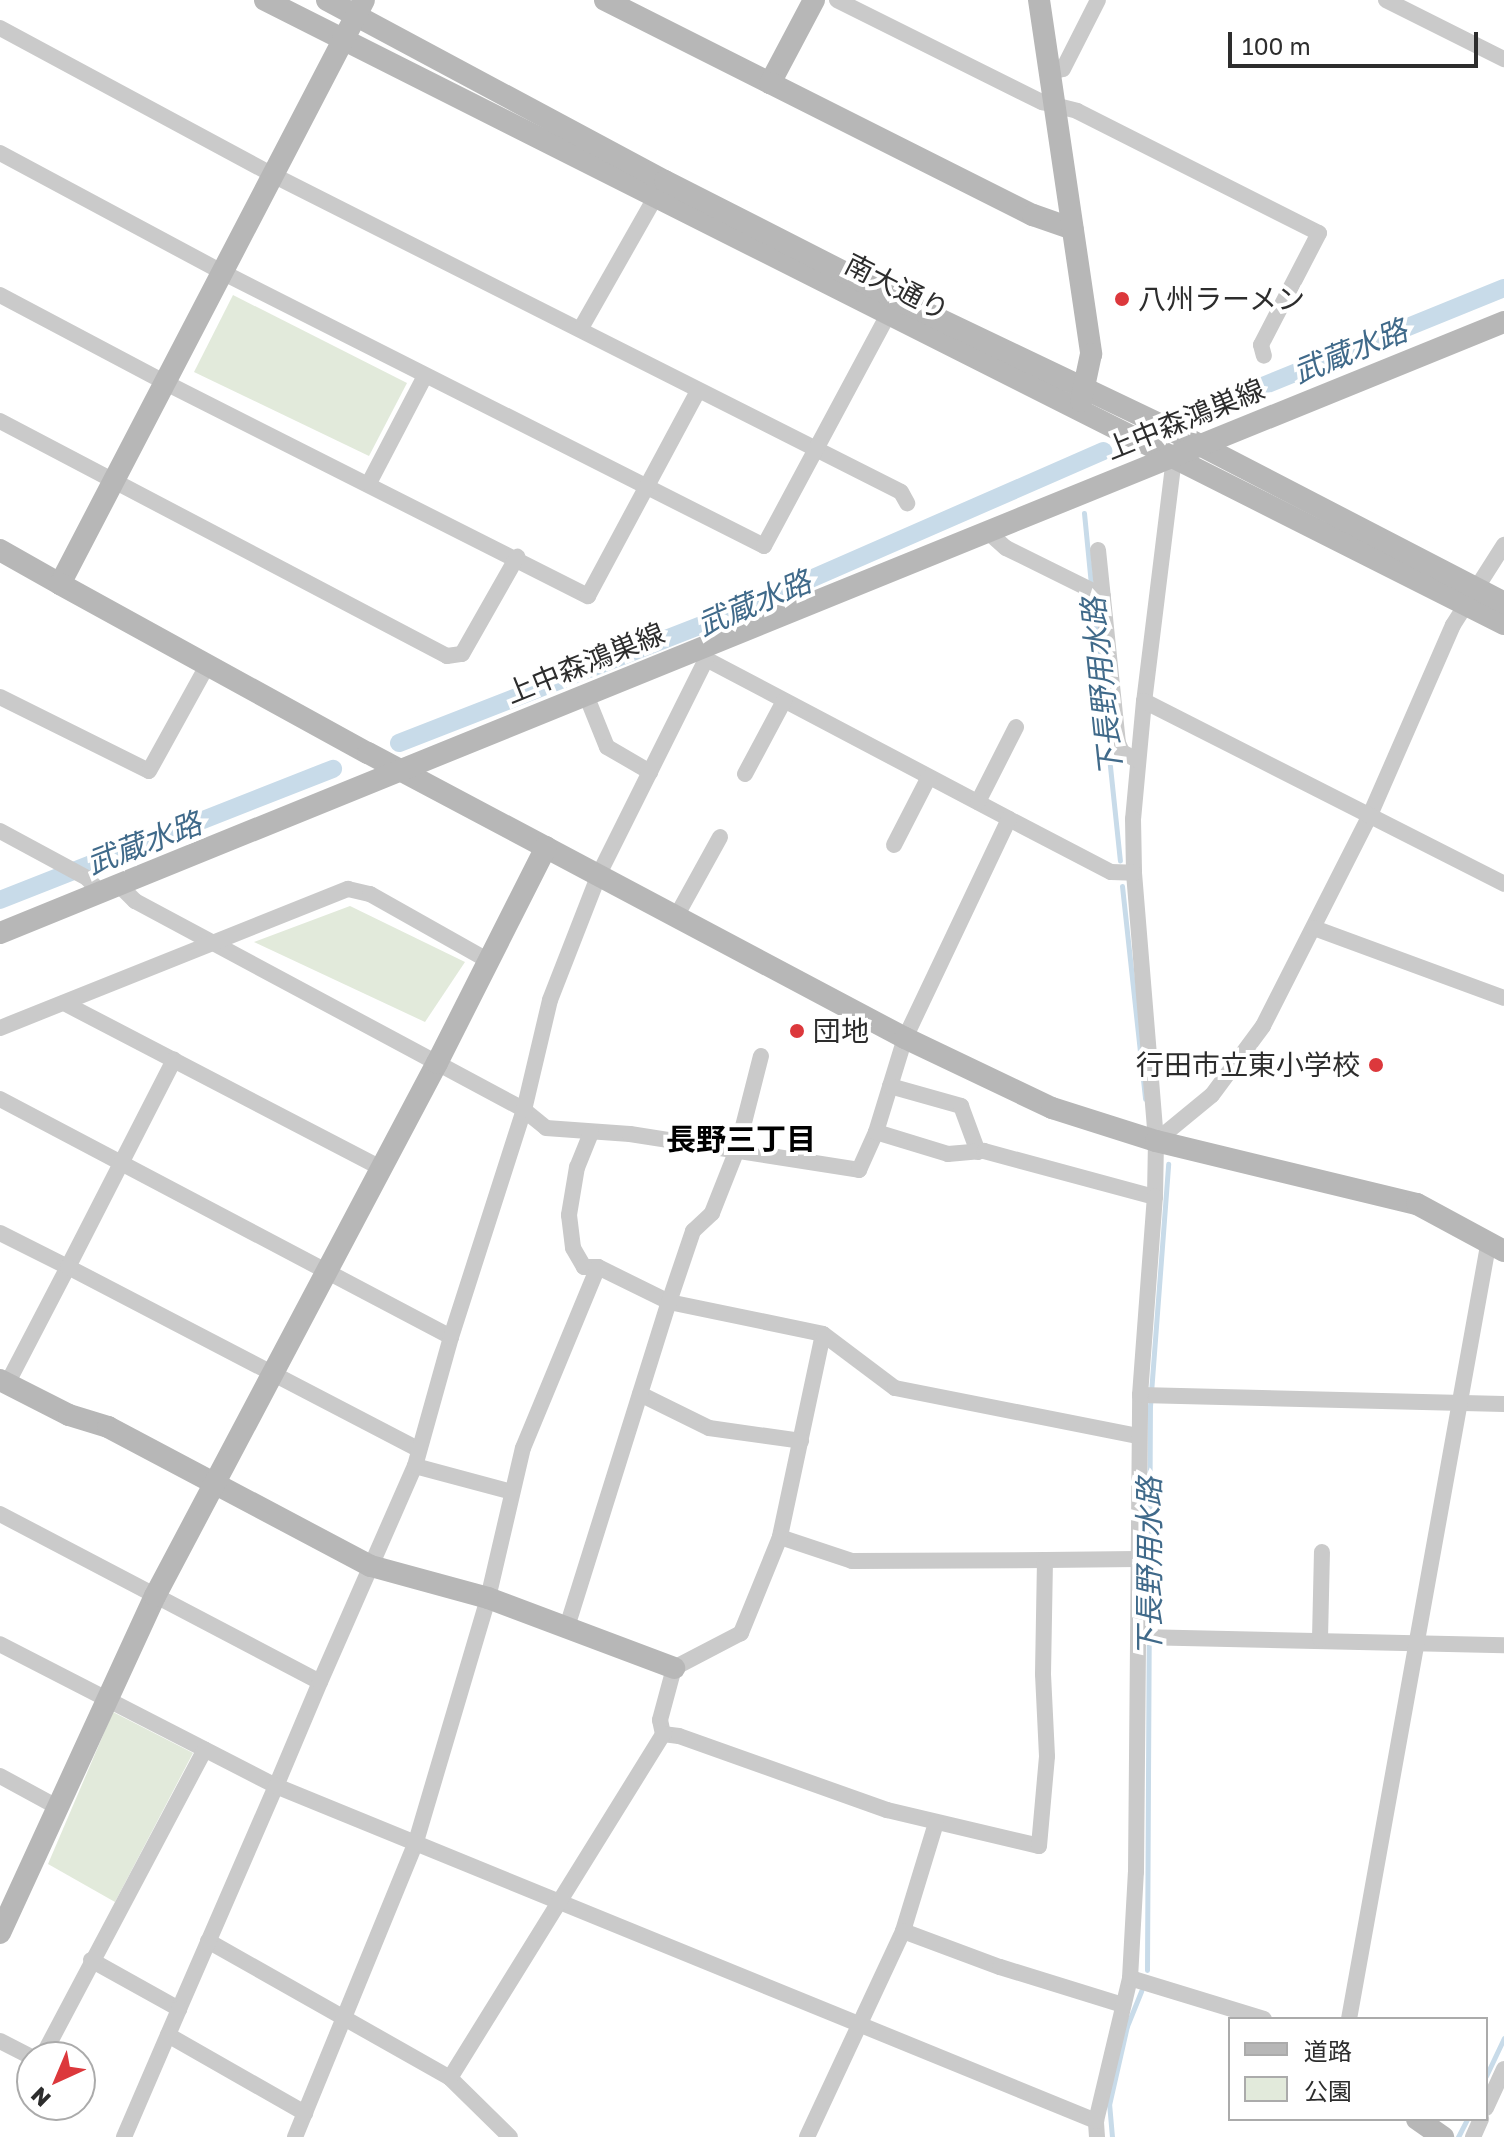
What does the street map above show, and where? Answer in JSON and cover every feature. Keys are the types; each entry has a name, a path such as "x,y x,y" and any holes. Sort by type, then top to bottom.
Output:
{"street":[{"name":"南大通り","path":"265,0 660,189 892,307 1079,410 1174,458 1471,597 1504,603"},
{"name":"南大通り","path":"327,0 360,7 660,189"},
{"path":"605,0 1033,215 1073,229"},
{"path":"770,83 814,0"},
{"path":"837,0 1054,106 1077,111 1319,233 1261,345 1264,356"},
{"path":"1039,0 1091,354 1079,410"},
{"path":"1051,72 1063,69 1098,0"},
{"path":"1386,0 1504,59"},
{"path":"60,584 360,7"},
{"path":"0,28 273,175 901,492 907,503"},
{"path":"0,153 224,273 766,552 892,307"},
{"path":"581,328 660,189"},
{"path":"0,295 166,383 517,557 588,596 698,391"},
{"name":"南大通り","path":"892,307 1085,387 1200,446 1471,597 1504,624"},
{"name":"上中森鴻巣線","path":"0,933 104,886 401,771 586,695 704,653 988,532 1504,322"},
{"path":"369,483 425,376"},
{"path":"0,421 447,656 462,654 517,557"},
{"path":"0,1644 276,1786 415,1845 559,1900 1096,2129 1130,1978 1136,1872 1146,1637 1137,1559 1138,1436 1147,1395 1156,1141 1134,873 1137,760 1174,458"},
{"path":"988,532 1006,548 1096,593"},
{"path":"1156,1141 1212,1095 1263,1026 1370,815 1453,625 1504,545"},
{"path":"0,550 401,771 905,1038 1052,1108 1156,1141 1417,1204 1496,1246 1458,1403 1349,2017"},
{"path":"1098,550 1096,593 1118,743 1122,752 1137,760"},
{"path":"124,2137 415,1466 417,1449 451,1337 524,1110 550,1000 599,874 704,653 784,701 1111,872 1134,873"},
{"path":"0,697 149,771 207,666"},
{"path":"586,695 607,747 650,772"},
{"path":"745,774 784,701"},
{"path":"1144,701 1504,884"},
{"path":"978,802 1016,727"},
{"path":"894,845 929,777"},
{"path":"0,831 212,940 524,1110 546,1128 630,1134 859,1170 876,1132 905,1038 1009,819"},
{"path":"677,915 720,837"},
{"path":"3,1918 59,1808 155,1596 437,1063 546,847"},
{"path":"0,1028 212,940 348,889 370,894 489,961"},
{"path":"1314,928 1504,998"},
{"path":"64,1003 381,1168"},
{"path":"566,1630 693,1231 712,1213 737,1150 761,1056"},
{"path":"174,1060 68,1267 2,1387 69,1415 108,1427 371,1566 488,1598 566,1630 674,1668 741,1633 780,1537 823,1334"},
{"path":"890,1086 961,1106 978,1152"},
{"path":"0,1099 451,1337"},
{"path":"876,1132 948,1154 978,1152 1155,1197"},
{"path":"591,1133 577,1167 569,1215 573,1248 584,1267 598,1267 669,1302 823,1334 895,1388 1138,1436"},
{"path":"0,1233 417,1449"},
{"path":"295,2137 415,1845 488,1598 523,1448 598,1267"},
{"path":"640,1394 709,1428 801,1441"},
{"path":"1147,1395 1504,1404"},
{"path":"415,1466 512,1492"},
{"path":"0,1514 320,1682"},
{"path":"780,1537 852,1561 1137,1559"},
{"path":"1320,1639 1322,1552"},
{"path":"663,1734 679,1736 887,1810 1039,1846 1047,1756 1043,1674 1045,1560"},
{"path":"1146,1637 1417,1640 1504,1645"},
{"path":"450,2078 663,1734 660,1720 674,1668"},
{"path":"50,2041 205,1749"},
{"path":"0,1776 59,1808"},
{"path":"807,2137 861,2028 903,1931 936,1823"},
{"path":"903,1931 1000,1967 1123,2005"},
{"path":"208,1941 450,2078 507,2136"},
{"path":"91,1960 179,2009"},
{"path":"1130,1978 1257,2017"},
{"path":"168,2035 305,2113"},
{"path":"1488,2104 1504,2069"},
{"path":"1420,2121 1443,2137"}],"green space":[{"path":"233,295 407,383 369,456 194,372"},
{"path":"350,906 465,962 425,1022 254,942"},
{"path":"113,1712 193,1753 115,1902 48,1864"}],"waterway":[{"name":"武蔵水路","path":"1196,413 1504,288"},
{"name":"武蔵水路","path":"399,743 735,612 1103,451"},
{"name":"下長野用水路","path":"1084,513 1091,585"},
{"name":"下長野用水路","path":"1092,595 1120,861"},
{"name":"武蔵水路","path":"0,900 333,769"},
{"name":"下長野用水路","path":"1122,886 1145,1099"},
{"name":"下長野用水路","path":"1147,1970 1150,1406 1168,1164"},
{"name":"下長野用水路","path":"1112,2137 1109,2105 1127,2026 1141,1991"},
{"path":"1488,2072 1504,2038"},
{"path":"1458,2137 1466,2121"}],"place":[{"name":"八州ラーメン","path":"1122,299"},
{"name":"団地","path":"797,1031"},
{"name":"行田市立東小学校","path":"1376,1065"}],"district":[{"name":"長野三丁目","path":"741,1139"}]}
